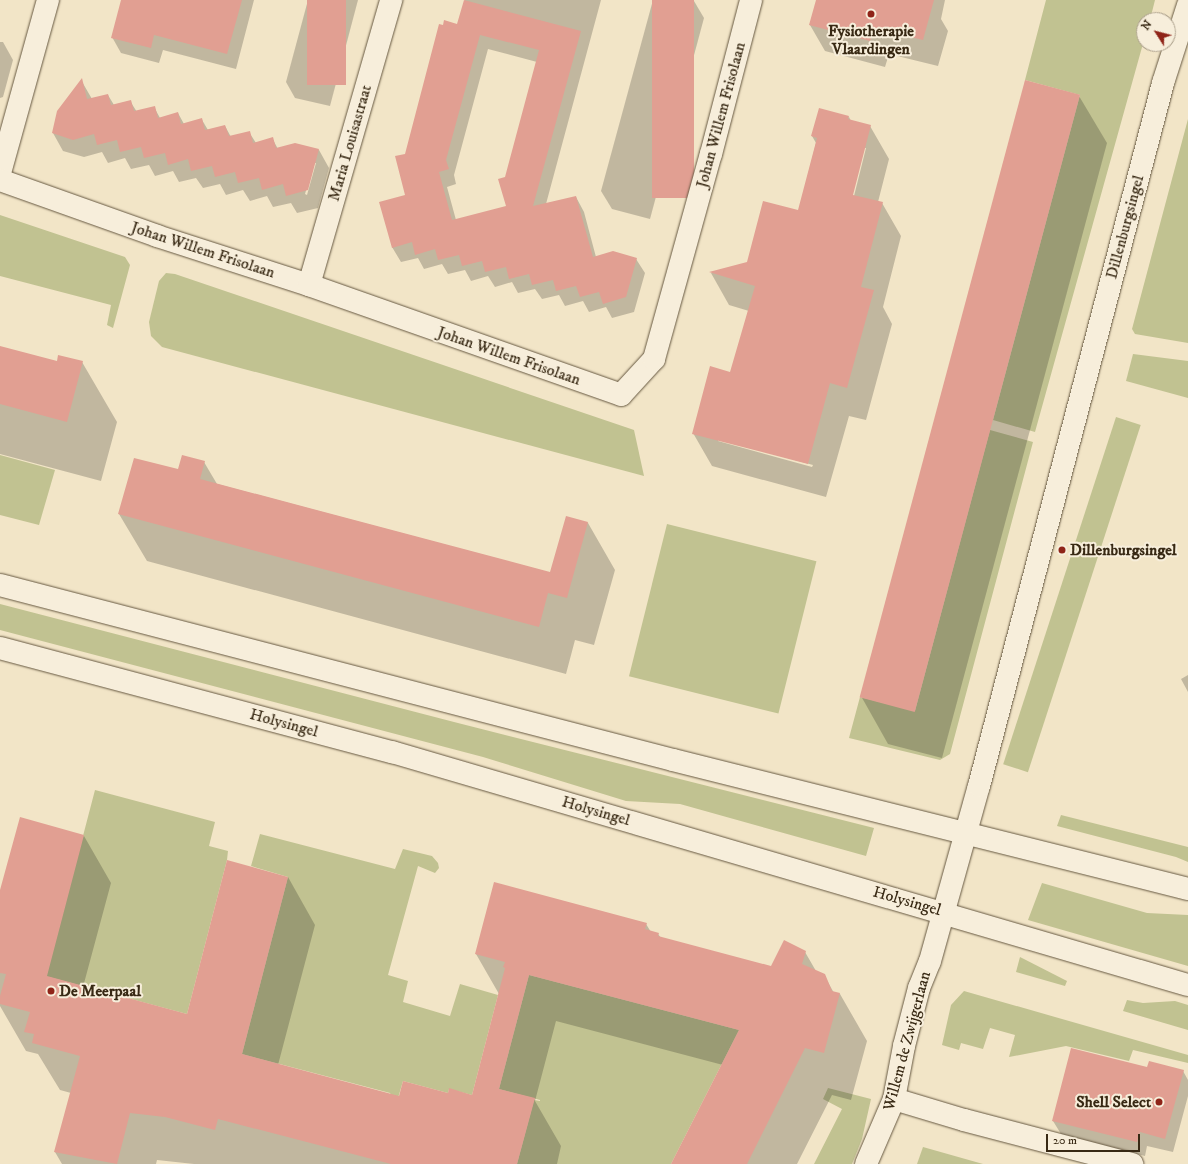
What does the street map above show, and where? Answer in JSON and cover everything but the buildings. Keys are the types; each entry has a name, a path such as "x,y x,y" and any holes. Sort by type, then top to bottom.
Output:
{"street":[{"path":"0,173 48,0"},
{"name":"Maria Louisastraat","path":"309,285 391,0"},
{"name":"Johan Willem Frisolaan","path":"0,180 157,236 309,285 621,395 654,359 711,154 751,0"},
{"name":"Dillenburgsingel","path":"930,961 966,834 1161,90 1188,5"},
{"path":"0,585 674,760 1188,889"},
{"name":"Holysingel","path":"0,648 392,752 1188,984"},
{"name":"Willem de Zwijgerlaan","path":"866,1164 894,1099 904,1046 919,988 930,961"},
{"path":"894,1099 964,1120 1132,1164"}],"green space":[{"path":"1046,0 1155,0 1152,12 1136,12 1136,52 1141,52 1035,432 993,420 1080,95 1025,80"},
{"path":"1188,119 1188,343 1135,334 1132,329"},
{"path":"0,215 125,257 130,265 113,328 107,325 111,305 0,276"},
{"path":"166,273 175,274 634,430 644,476 162,347 151,336 149,322 159,281"},
{"path":"1133,354 1188,361 1188,398 1126,381"},
{"path":"1116,417 1141,425 1028,772 1003,764"},
{"path":"990,430 1033,442 950,754 940,760 849,738 860,697 915,711"},
{"path":"0,455 55,470 39,525 0,515"},
{"path":"667,524 816,561 778,714 629,676"},
{"path":"0,604 454,722 874,828 866,856 680,804 626,801 483,757 0,630"},
{"path":"95,790 215,822 209,846 228,851 227,860 187,1014 49,977 44,985"},
{"path":"1061,815 1188,847 1188,862 1176,857 1057,826"},
{"path":"260,834 395,869 403,849 432,856 438,863 439,868 435,873 418,866 388,975 408,981 403,1002 450,1016 460,984 498,995 472,1095 449,1089 448,1093 403,1081 396,1105 390,1093 242,1054 288,877 251,866"},
{"path":"1042,883 1147,913 1188,915 1188,966 1028,920"},
{"path":"1020,957 1067,981 1065,986 1016,972"},
{"path":"529,975 739,1030 671,1164 517,1164 534,1100 540,1100 499,1089"},
{"path":"964,991 1188,1055 1188,1063 1133,1050 1129,1061 1066,1046 1009,1057 1015,1035 990,1028 983,1049 961,1043 959,1050 942,1045 951,1005"},
{"path":"1127,1000 1143,1003 1175,1001 1188,1005 1188,1030 1123,1011"},
{"path":"828,1088 871,1099 862,1139 852,1164 814,1164 842,1109 823,1099"},
{"path":"923,1147 983,1164 917,1164"}],"place":[{"name":"Fysiotherapie Vlaardingen","path":"871,14"},
{"name":"Dillenburgsingel","path":"1062,550"},
{"name":"De Meerpaal","path":"51,991"},
{"name":"Shell Select","path":"1159,1102"}]}
